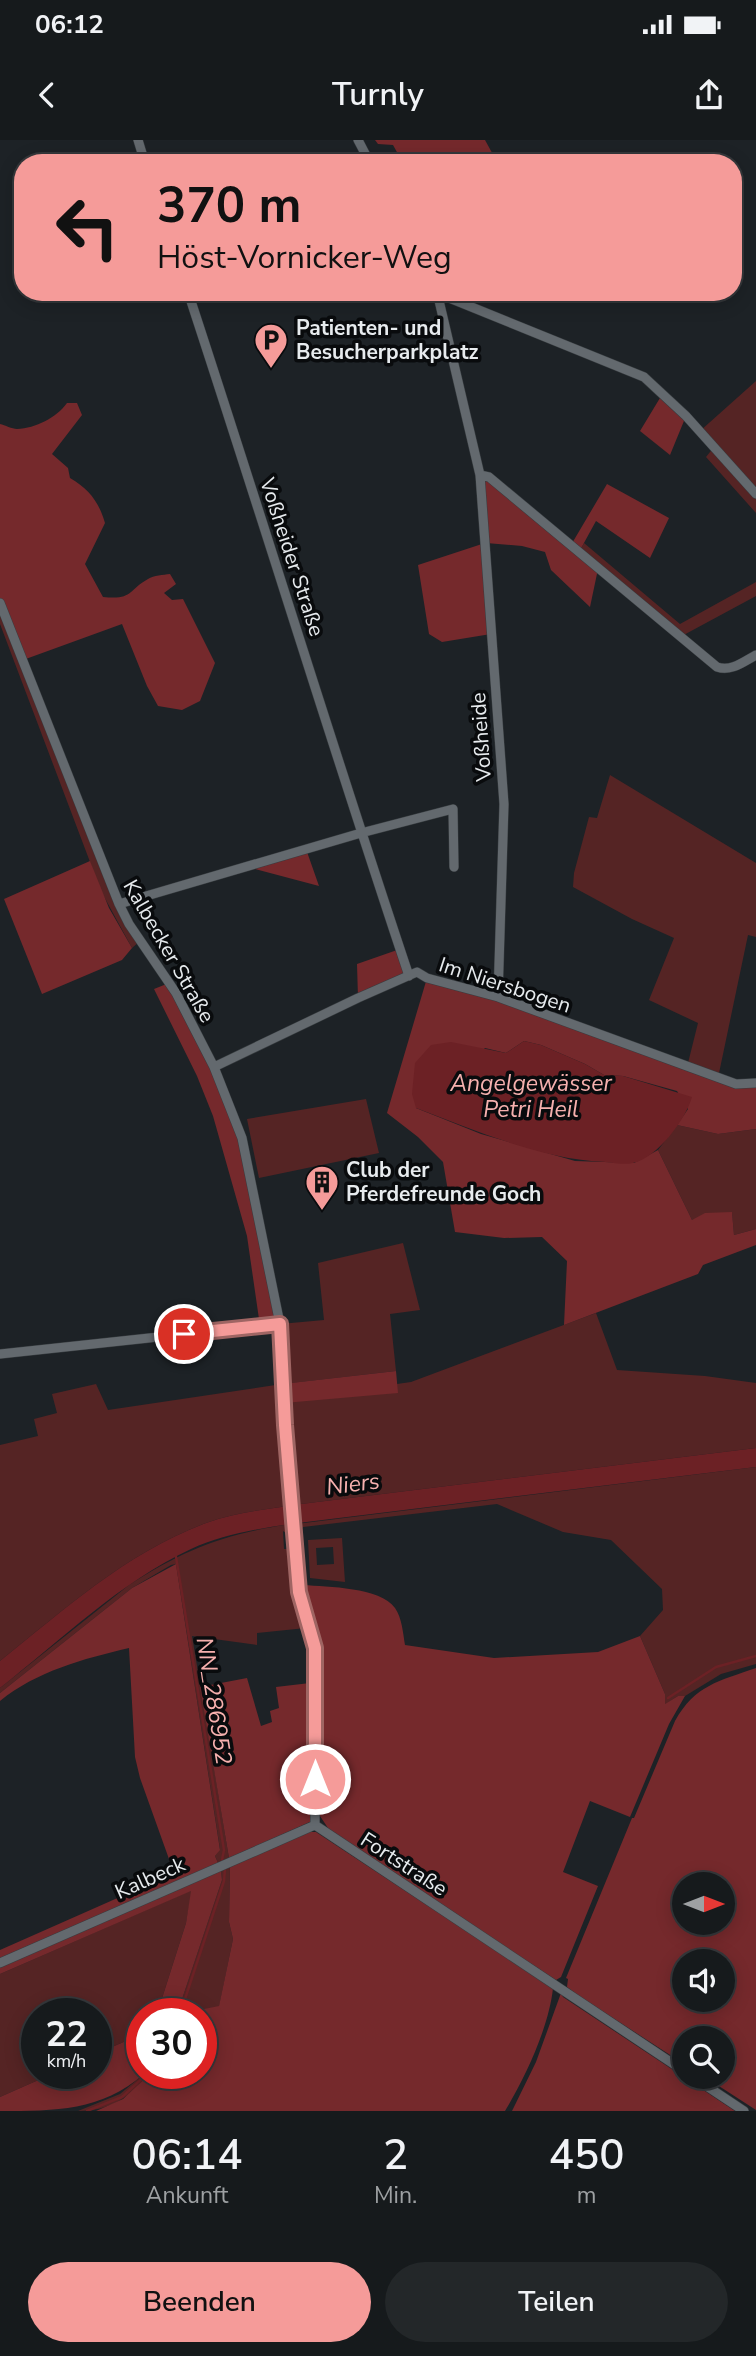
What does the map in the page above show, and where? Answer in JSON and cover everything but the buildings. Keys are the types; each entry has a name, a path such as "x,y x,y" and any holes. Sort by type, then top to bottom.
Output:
{"street":[{"name":"Voßheider Straße","path":"191,301 360,833 409,976"},
{"name":"Voßheide","path":"439,301 480,475 503,804 498,997"},
{"path":"459,301 644,377 686,416 756,494"},
{"path":"480,475 489,477 717,667 731,669 756,655"},
{"name":"Kalbecker Straße","path":"0,603 128,924 176,993 214,1067 242,1138 280,1324"},
{"path":"119,904 360,833 453,810 454,867"},
{"name":"Im Niersbogen","path":"214,1067 417,972 427,978 498,997 736,1084 756,1083"},
{"path":"0,1354 280,1324 292,1526 299,1592 315,1648 315,1825"},
{"name":"Kalbeck","path":"0,1963 315,1825"},
{"name":"Fortstraße","path":"315,1825 672,2063"},
{"path":"711,2089 744,2111"}],"shaded area":[{"path":"375,140 485,140 493,154 398,154 393,145 378,144"},
{"path":"756,381 756,513 706,457 714,447 700,431"},
{"path":"663,393 686,416 670,455 640,431"},
{"path":"67,403 77,403 82,415 52,454 68,468 70,478 92,497 103,515 105,523 85,564 103,597 125,596 150,578 170,574 176,584 164,593 172,600 183,599 215,663 200,701 182,710 158,706 122,624 23,660 0,603 0,424 17,429 31,427 51,418"},
{"path":"480,475 571,545 607,484 669,518 650,558 596,521 579,552 598,569 590,607 551,570 545,552 522,546 486,543 491,634 442,642 429,634 418,565 485,543"},
{"path":"584,543 680,624 756,582 756,596 680,637 579,552"},
{"path":"0,603 103,868 140,941 132,948 101,891 0,624"},
{"path":"610,775 756,863 756,937 748,935 718,1078 687,1067 698,1023 649,1000 674,938 573,887 574,873 589,817 597,818"},
{"path":"306,849 319,886 247,867"},
{"path":"90,861 109,908 132,948 122,960 42,994 4,899"},
{"path":"400,949 409,976 358,998 357,964"},
{"path":"427,978 498,997 736,1084 756,1083 756,1129 718,1134 677,1125 688,1109 677,1091 623,1076 604,1075 541,1045 524,1041 506,1053 485,1048 416,1108 481,1134 575,1161 634,1163 658,1150 692,1220 705,1213 732,1212 734,1235 756,1229 756,1245 703,1265 698,1274 564,1325 567,1261 542,1237 504,1238 455,1232 443,1162 418,1137 387,1113"},
{"path":"169,983 235,1117 280,1324 260,1326 247,1236 213,1116 197,1076 154,989"},
{"path":"366,1099 379,1153 259,1178 247,1119"},
{"path":"677,1125 718,1134 756,1129 756,1229 734,1235 732,1213 692,1220 658,1150"},
{"path":"403,1243 420,1310 390,1314 396,1371 283,1384 397,1393 397,1384 411,1382 596,1313 617,1370 705,1376 756,1383 756,1448 301,1504 217,1519 177,1535 123,1566 0,1661 0,1445 38,1436 34,1419 57,1413 52,1394 96,1384 108,1410 282,1384 280,1324 324,1320 318,1263"},
{"path":"396,1371 398,1393 284,1403 282,1384"},
{"path":"756,1467 756,1664 721,1674 685,1696 678,1696 664,1705 665,1694 640,1636 663,1610 662,1589 611,1540 563,1532 497,1504 303,1527 298,1534 296,1524"},
{"path":"290,1524 289,1535 283,1531 284,1549 290,1549 293,1581 306,1628 257,1633 257,1645 192,1636 229,1858 218,1863 215,1856 220,1849 176,1564 132,1588 0,1693 0,1688 149,1572 225,1538"},
{"path":"342,1538 345,1582 310,1578 308,1540","holes":["333,1547 334,1564 317,1565 316,1548"]},
{"path":"176,1564 220,1850 215,1856 218,1863 0,1958 0,1950 174,1873 135,1757 129,1648 45,1674 0,1701 0,1693 132,1588"},
{"path":"303,1585 353,1589 388,1601 399,1616 405,1645 494,1658 598,1652 640,1636 665,1694 665,1704 678,1696 685,1696 669,1724 630,1817 590,1801 563,1872 598,1886 561,1977 556,1980 344,1842 328,1828 320,1816 317,1640"},
{"path":"756,1668 756,2110 724,2089 735,2089 735,2026 672,2026 672,2056 579,1996 567,1987 566,1978 675,1721 691,1699 719,1681"},
{"path":"247,1678 261,1726 272,1722 270,1711 279,1708 276,1687 310,1683 310,1822 229,1858 200,1687"},
{"path":"307,1832 316,1832 553,1988 547,2019 535,2052 505,2111 96,2111 123,2099 134,2089 217,2089 217,2006 233,1939 229,1922 230,1866"},
{"path":"230,1866 229,1922 233,1939 217,2007 217,1998 182,1998 222,1880 221,1870"},
{"path":"221,1870 222,1880 182,1998 162,1998 186,1923 191,1891 0,1974 0,1966"},
{"path":"192,1890 186,1923 162,1998 126,1998 126,2041 112,2047 112,1998 21,1998 21,2088 0,2097 0,1974"},
{"path":"561,1993 563,1997 672,2069 672,2089 702,2089 735,2111 512,2111 536,2062"},
{"path":"126,2041 126,2087 94,2102 77,2106 0,2111 0,2097 21,2088 112,2089 112,2047"},
{"path":"126,2089 135,2089 110,2105 78,2111"}],"water":[{"name":"Angelgewässer Petri Heil","path":"524,1041 541,1045 604,1075 623,1076 692,1097 689,1106 661,1146 642,1160 627,1164 581,1160 533,1150 416,1108 412,1094 415,1063 431,1045 451,1042 506,1053"},
{"path":"756,1448 756,1467 290,1524 215,1540 165,1562 115,1595 0,1688 0,1661 73,1602 149,1550 217,1519 301,1504"}],"waterway":[{"name":"NN_286952","path":"176,1557 224,1850 222,1860"},
{"path":"668,1698 716,1667 756,1656"},
{"name":"NN_286952","path":"185,1998 224,1881 225,1868"},
{"name":"NN_286952","path":"87,2111 122,2097 131,2089"}],"place":[{"name":"Patienten- und Besucherparkplatz","path":"271,370"},
{"name":"Club der Pferdefreunde Goch","path":"322,1212"}],"route":[{"path":"184,1334 280,1324 292,1526 299,1592 315,1648 315,1779"}],"water label":[{"name":"Niers","path":"353,1484"}]}
